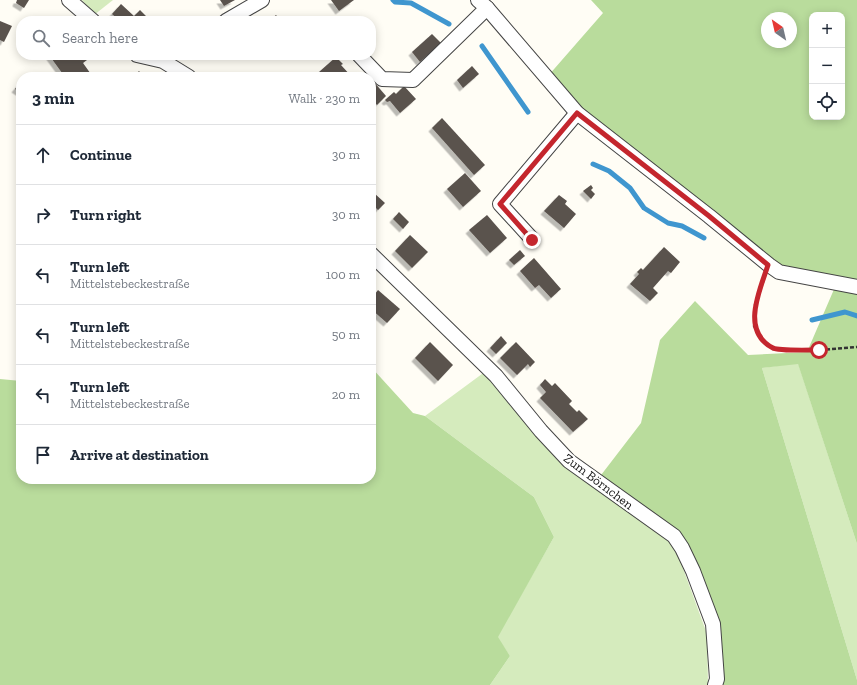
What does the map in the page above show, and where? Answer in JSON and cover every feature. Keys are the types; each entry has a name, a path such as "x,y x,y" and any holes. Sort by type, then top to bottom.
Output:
{"street":[{"path":"69,0 87,16"},
{"path":"235,16 262,0"},
{"path":"376,73 382,79 413,80 483,4 577,113 709,216 768,265 779,272 857,287"},
{"path":"170,60 183,72"},
{"path":"364,60 375,72"},
{"path":"532,240 500,204 577,113"},
{"name":"Zum Börnchen","path":"376,259 496,376 541,431 569,461 674,536 682,548 693,571 712,624 717,679 715,685"}],"path":[{"path":"768,265 755,305 754,326 761,339 773,349 819,350 857,347"}],"green space":[{"path":"82,0 113,0 94,15"},
{"path":"591,0 857,0 857,544 798,364 762,368 857,680 857,685 712,685 712,633 676,534 598,479 641,423 660,340 695,301 748,355 807,352 835,287 780,270 578,111 548,76 603,13"},
{"path":"798,363 857,544 857,680 762,368"},
{"path":"486,371 540,433 672,538 707,634 708,685 490,685 510,656 497,637 554,537 534,497 425,416"},
{"path":"376,372 413,413 425,416 534,497 554,537 498,637 510,656 490,685 0,685 0,379 16,381 16,484 376,484"}],"building":[{"path":"17,0 29,0 24,8 16,3"},
{"path":"220,0 235,0 224,6"},
{"path":"331,0 354,0 339,11"},
{"path":"121,4 134,16 114,16 112,14"},
{"path":"140,10 146,16 134,16"},
{"path":"0,21 12,26 4,42 0,40"},
{"path":"432,34 441,43 420,62 412,52"},
{"path":"53,60 87,60 83,63 89,72 61,72"},
{"path":"333,60 339,60 343,64 341,65 347,72 319,72"},
{"path":"472,66 479,74 463,88 457,80"},
{"path":"376,84 386,96 377,105 376,104"},
{"path":"404,86 416,99 400,113 390,101 387,102 385,100 394,92 396,94"},
{"path":"442,118 485,165 474,175 432,128"},
{"path":"465,173 481,191 463,207 447,189"},
{"path":"591,185 593,188 591,190 595,194 591,199 583,191"},
{"path":"376,195 385,203 378,210 376,208"},
{"path":"559,195 567,201 565,204 576,214 564,228 544,211"},
{"path":"399,212 409,222 403,229 393,219"},
{"path":"487,215 507,238 490,253 469,230"},
{"path":"410,235 428,252 412,268 395,251"},
{"path":"664,247 680,262 671,273 668,271 653,288 658,293 650,301 630,284 639,274 637,272 641,268 643,270"},
{"path":"520,250 525,256 514,265 509,260"},
{"path":"534,258 561,289 551,298 539,285 535,288 520,271"},
{"path":"378,290 400,309 387,323 376,313 376,293"},
{"path":"501,336 507,343 496,354 490,348"},
{"path":"430,342 453,365 438,381 415,358"},
{"path":"516,342 535,362 530,367 528,364 517,375 500,358"},
{"path":"545,379 552,386 555,383 572,401 569,404 577,412 579,410 588,419 573,432 540,398 546,392 540,385"}],"waterway":[{"path":"393,0 395,2 411,3 449,24"},
{"path":"482,46 528,112"},
{"path":"593,164 609,171 630,188 644,208 668,223 682,226 704,238"},
{"path":"812,320 845,312 857,316"}],"route":[{"path":"532,240 500,204 577,113 709,216 768,265 755,305 754,326 761,339 773,349 819,350"}]}
